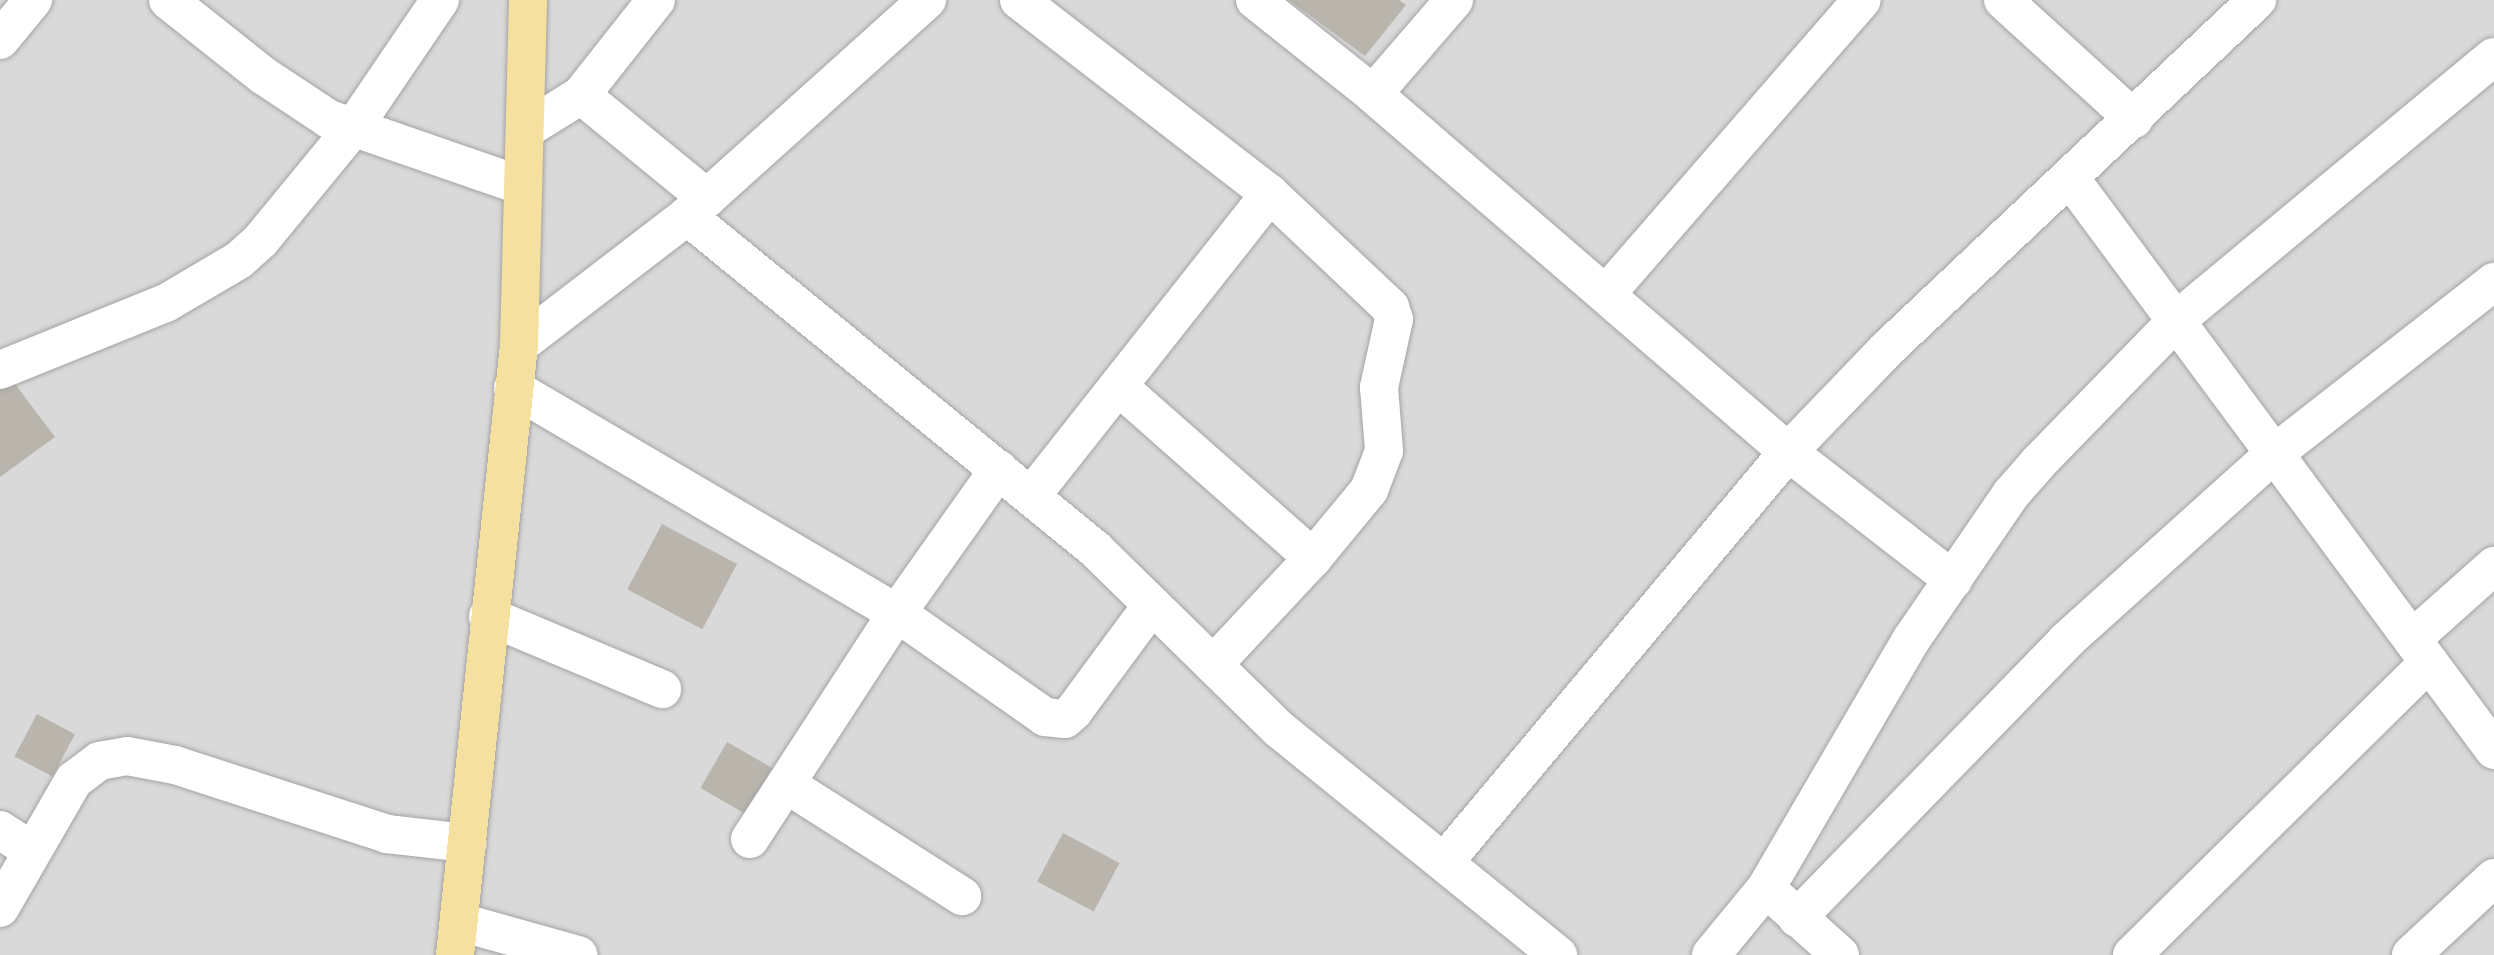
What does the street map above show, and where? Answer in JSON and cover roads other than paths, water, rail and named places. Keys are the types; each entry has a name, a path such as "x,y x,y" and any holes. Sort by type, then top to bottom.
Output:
{"main road":[{"path":"457,939 488,616 519,345 528,0"}],"street":[{"path":"0,40 33,0"},
{"path":"168,0 295,98 353,128 523,186"},
{"path":"0,370 215,278 261,240 353,128 440,0"},
{"path":"524,130 580,95 656,0"},
{"path":"519,345 697,207 927,0"},
{"path":"1019,0 1270,194 1390,307 1394,319 1379,387 1384,432 1377,472 1362,503 1213,665"},
{"path":"1255,0 1373,94 1607,293 1788,452 1953,580"},
{"path":"1373,94 1454,0"},
{"path":"1607,293 1862,0"},
{"path":"2003,0 2134,119"},
{"path":"1446,860 1788,452 1887,349 2134,119 2257,0"},
{"path":"1711,955 1766,888 1911,640 2032,470 2178,319 2494,57"},
{"path":"580,95 697,207 1032,495 1152,605 1280,730 1446,860 1558,955"},
{"path":"2070,178 2178,319 2494,750"},
{"path":"1032,495 1270,194"},
{"path":"1797,918 2066,640 2275,453 2494,282"},
{"path":"1118,386 1313,558"},
{"path":"513,388 897,613 1055,720 1073,712 1152,605"},
{"path":"750,839 897,613 999,469"},
{"path":"2132,955 2421,651 2494,566"},
{"path":"488,616 662,689"},
{"path":"0,908 74,780 99,761 127,756 175,765 387,834 467,842"},
{"path":"786,784 962,896"},
{"path":"0,830 32,851"},
{"path":"2411,955 2494,878"},
{"path":"1766,888 1840,955"},
{"path":"457,939 578,955"}]}
